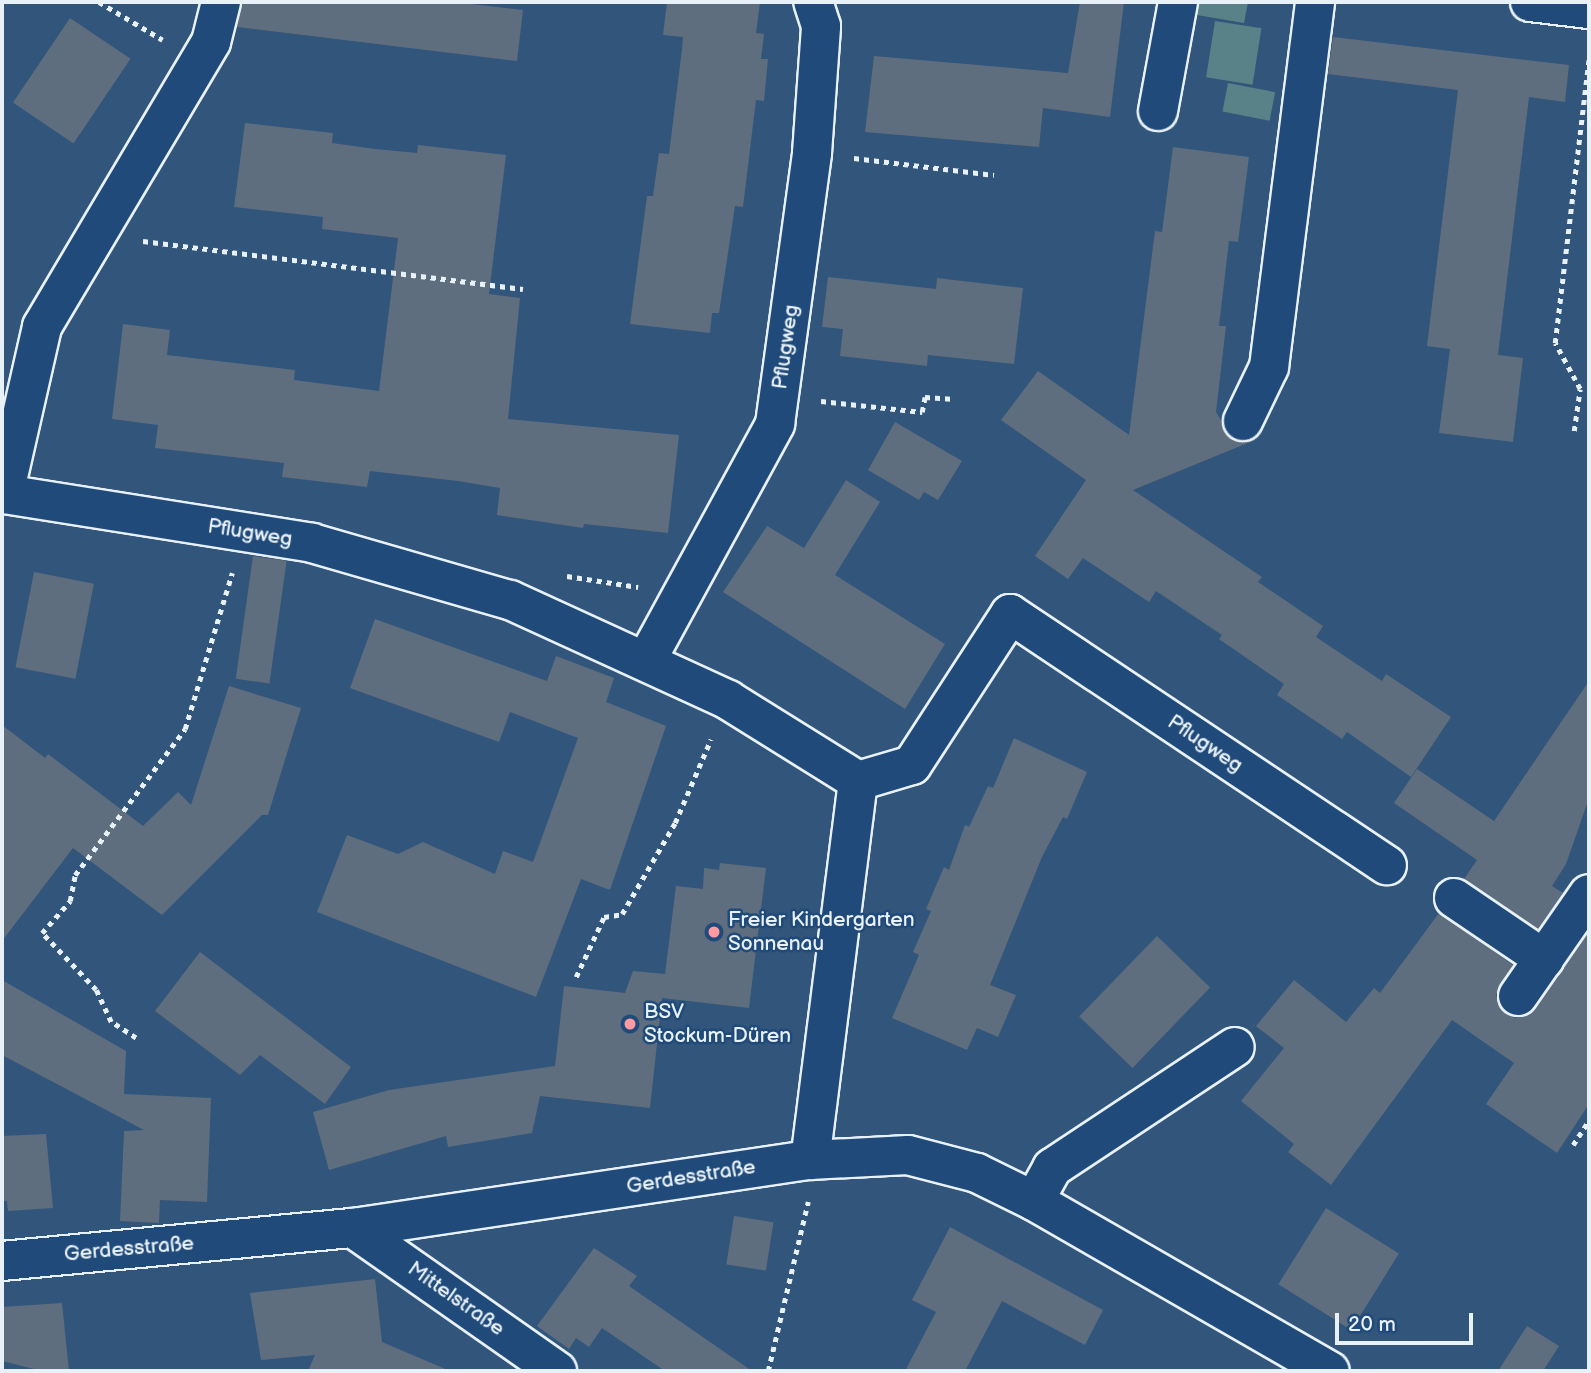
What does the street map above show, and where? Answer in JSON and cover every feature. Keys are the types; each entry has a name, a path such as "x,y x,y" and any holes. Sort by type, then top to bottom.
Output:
{"street":[{"name":"Pflugweg","path":"221,2 212,42 42,327 2,494 312,543 510,600 728,700 858,781 912,765 1010,614 1387,865"},
{"name":"Pflugweg","path":"646,661 775,424 811,153 821,26 813,2"},
{"path":"1158,111 1178,2"},
{"path":"1244,421 1269,367 1315,2"},
{"path":"1530,2 1589,9"},
{"path":"810,1160 858,781"},
{"path":"1518,996 1589,894"},
{"path":"1454,898 1544,959"},
{"path":"1034,1201 1052,1168 1235,1047"},
{"name":"Gerdesstraße","path":"2,1261 353,1228 810,1160 908,1155 977,1173 1034,1201 1330,1371"},
{"name":"Mittelstraße","path":"353,1228 557,1371"}],"path":[{"path":"100,2 201,60"},
{"path":"1574,430 1580,388 1555,343 1589,56"},
{"path":"811,153 994,175"},
{"path":"97,235 523,289"},
{"path":"779,397 922,412 925,397 951,399"},
{"path":"136,1038 111,1022 96,990 42,933 70,901 75,875 185,729 243,532"},
{"path":"562,575 622,583 679,600"},
{"path":"576,977 604,917 622,914 675,822 728,700"},
{"path":"1573,1145 1589,1120"},
{"path":"768,1371 807,1212 810,1160"}],"green space":[{"path":"1199,2 1248,2 1244,23 1197,15"},
{"path":"1215,21 1261,28 1253,85 1206,77"},
{"path":"1228,83 1275,92 1270,121 1222,111"}],"building":[{"path":"242,2 454,2 523,10 517,61 237,27"},
{"path":"667,2 760,2 756,33 764,34 761,59 768,59 764,101 756,100 743,207 735,206 719,313 712,313 710,333 630,324 647,196 653,196 659,153 669,154 682,49 683,37 663,35"},
{"path":"1080,2 1124,2 1110,117 1043,108 1039,147 865,132 874,56 1068,73"},
{"path":"70,18 131,59 73,143 13,103"},
{"path":"1333,37 1569,65 1565,102 1529,97 1498,355 1523,358 1513,442 1439,433 1450,349 1427,346 1458,90 1328,74"},
{"path":"245,123 333,133 332,143 375,149 417,153 418,145 506,155 489,294 520,298 508,419 679,435 668,533 584,524 583,528 497,515 500,488 458,481 370,471 367,487 282,477 284,463 155,448 158,425 112,419 123,324 170,330 167,355 295,370 294,380 379,391 398,238 322,229 323,217 234,207"},
{"path":"1173,147 1249,157 1238,242 1229,241 1219,326 1226,326 1216,412 1233,440 1255,440 1133,490 1262,577 1258,582 1323,626 1316,637 1382,681 1386,674 1451,717 1411,777 1347,732 1342,739 1277,695 1284,684 1219,639 1222,635 1156,591 1149,602 1083,558 1068,579 1035,556 1086,480 1001,420 1038,371 1129,435 1155,231 1162,232"},
{"path":"828,277 936,289 937,278 1023,288 1014,364 928,355 927,366 840,356 843,329 822,327"},
{"path":"895,422 962,461 938,500 924,492 919,500 868,470"},
{"path":"846,480 880,502 835,575 945,644 905,709 723,592 767,526 804,548"},
{"path":"253,556 287,561 269,684 236,679"},
{"path":"34,572 94,584 75,679 15,667"},
{"path":"375,619 547,681 556,656 614,678 606,702 666,726 610,890 581,879 536,997 317,912 347,835 398,854 423,842 495,874 503,851 533,862 578,738 510,712 499,742 350,688"},
{"path":"1589,681 1589,798 1566,864 1552,886 1563,893 1538,929 1464,879 1477,860 1394,803 1417,769 1494,821"},
{"path":"229,686 301,708 268,815 262,815 162,915 73,848 2,941 2,725 45,758 48,754 143,826 178,792 191,805"},
{"path":"1014,738 1087,772 1067,819 1063,817 1042,857 990,985 1016,995 998,1037 977,1028 967,1050 892,1018 919,955 913,952 931,911 926,909 944,867 949,870 965,825 969,827 988,786 993,788"},
{"path":"720,863 766,868 749,1008 662,998 650,1108 540,1096 532,1133 448,1147 446,1136 329,1170 313,1112 389,1090 555,1066 564,986 625,993 633,971 665,974 676,886 703,889 704,868 719,870"},
{"path":"1439,913 1513,965 1496,995 1505,1013 1515,1018 1536,1008 1589,932 1589,1104 1557,1153 1486,1104 1514,1063 1452,1020 1331,1185 1288,1152 1294,1144 1241,1101 1284,1048 1256,1026 1294,980 1346,1022 1374,988 1380,993"},
{"path":"1157,936 1210,987 1132,1068 1079,1017"},
{"path":"200,952 351,1067 325,1104 260,1055 240,1075 155,1011"},
{"path":"2,980 126,1051 124,1094 211,1098 207,1202 160,1200 159,1223 120,1221 124,1131 144,1130 2,1055"},
{"path":"46,1134 53,1208 8,1211 7,1201 2,1201 2,1136"},
{"path":"1326,1208 1399,1254 1351,1330 1278,1284"},
{"path":"734,1216 774,1222 766,1271 726,1264"},
{"path":"950,1227 1103,1310 1085,1345 1002,1301 965,1371 905,1371 936,1312 912,1300"},
{"path":"594,1248 637,1276 629,1286 752,1371 665,1371 602,1328 589,1347 576,1338 569,1349 537,1326"},
{"path":"375,1279 382,1342 450,1371 308,1371 315,1355 261,1360 250,1293"},
{"path":"62,1303 69,1371 42,1371 2,1361 2,1307"},
{"path":"1527,1326 1559,1346 1543,1371 1498,1371"}],"place":[{"name":"Freier Kindergarten Sonnenau","path":"714,932"},
{"name":"BSV Stockum-Düren","path":"630,1024"}]}
